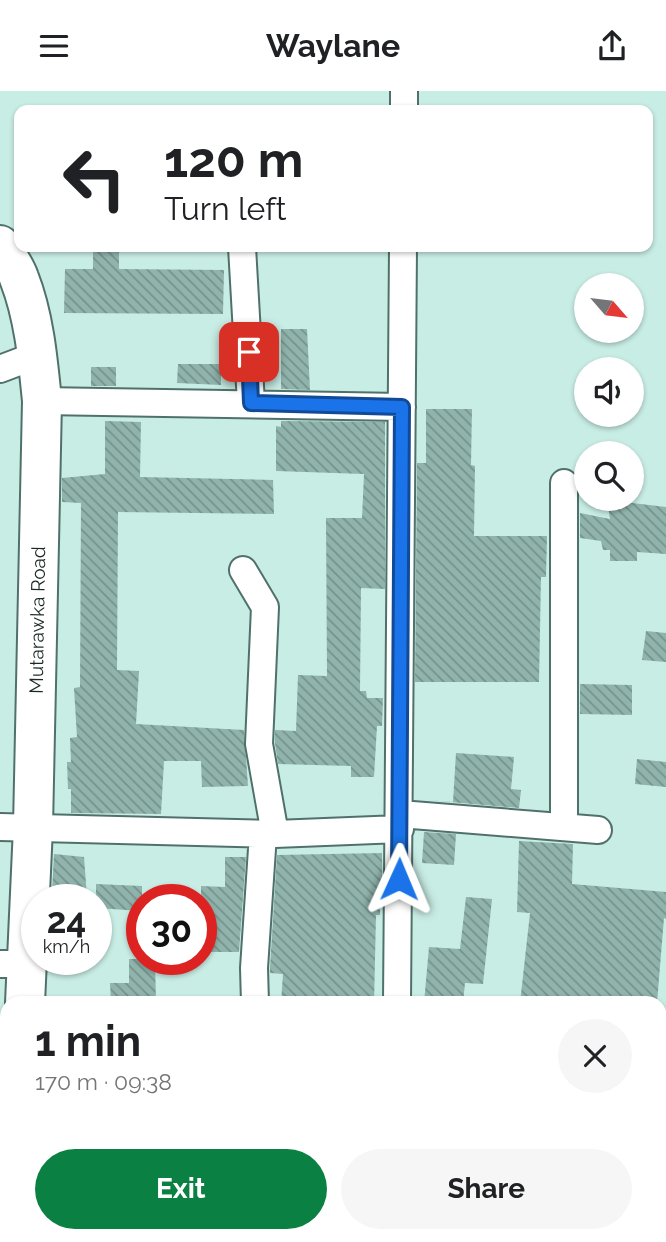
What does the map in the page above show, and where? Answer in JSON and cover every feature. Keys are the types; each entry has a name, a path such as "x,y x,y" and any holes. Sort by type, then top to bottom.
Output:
{"street":[{"name":"Mutarawka Road","path":"0,245 18,275 26,297 37,355 41,401 17,827 14,964 23,996"},
{"path":"242,252 251,403"},
{"path":"397,996 403,252"},
{"path":"0,369 37,355"},
{"path":"41,401 402,407"},
{"path":"564,483 564,827"},
{"path":"243,571 265,607 259,744 269,834 254,968 255,996"},
{"path":"17,827 269,834 400,822 598,829"}],"building":[{"path":"93,252 119,252 119,269 224,270 223,314 64,313 65,269 93,269"},
{"path":"281,329 307,329 310,390 281,389"},
{"path":"178,364 221,364 221,385 177,383"},
{"path":"91,367 116,367 116,386 91,386"},
{"path":"426,409 472,409 471,465 475,466 474,536 547,536 546,577 541,577 539,682 415,682 417,463 426,463"},
{"path":"105,421 141,422 140,477 273,480 274,514 118,512 117,670 139,671 136,724 244,730 248,786 202,787 201,761 164,761 161,814 71,813 67,762 71,762 70,738 77,737 74,688 80,687 81,503 62,502 62,478 105,474"},
{"path":"281,421 385,422 385,589 361,588 360,691 366,691 367,698 383,698 382,726 377,726 374,777 351,777 351,766 278,764 275,730 296,731 298,675 327,676 326,518 362,518 364,474 276,471 276,426 281,427"},
{"path":"644,504 666,507 666,554 637,552 637,561 610,561 610,550 603,550 601,541 580,538 580,513 610,519 609,511 644,511"},
{"path":"646,631 666,633 666,662 642,660"},
{"path":"580,684 632,685 632,715 580,714"},
{"path":"456,753 514,757 511,789 521,790 519,808 427,800 453,802"},
{"path":"637,759 666,762 666,787 635,784"},
{"path":"424,832 456,834 454,865 422,863"},
{"path":"519,841 573,844 572,884 666,892 666,919 664,918 658,996 521,996 530,913 517,912"},
{"path":"382,853 382,895 380,915 376,915 374,996 281,996 283,974 270,973 277,855"},
{"path":"54,854 84,857 86,884 52,884"},
{"path":"225,857 246,857 239,952 217,952 217,887 225,887"},
{"path":"112,885 126,885 126,910 112,909"},
{"path":"466,897 492,899 483,984 465,983 464,996 425,996 429,947 460,949"},
{"path":"129,975 155,975 156,996 111,996 110,983 129,983"}],"route":[{"path":"249,352 251,403 402,407 399,879"}]}
